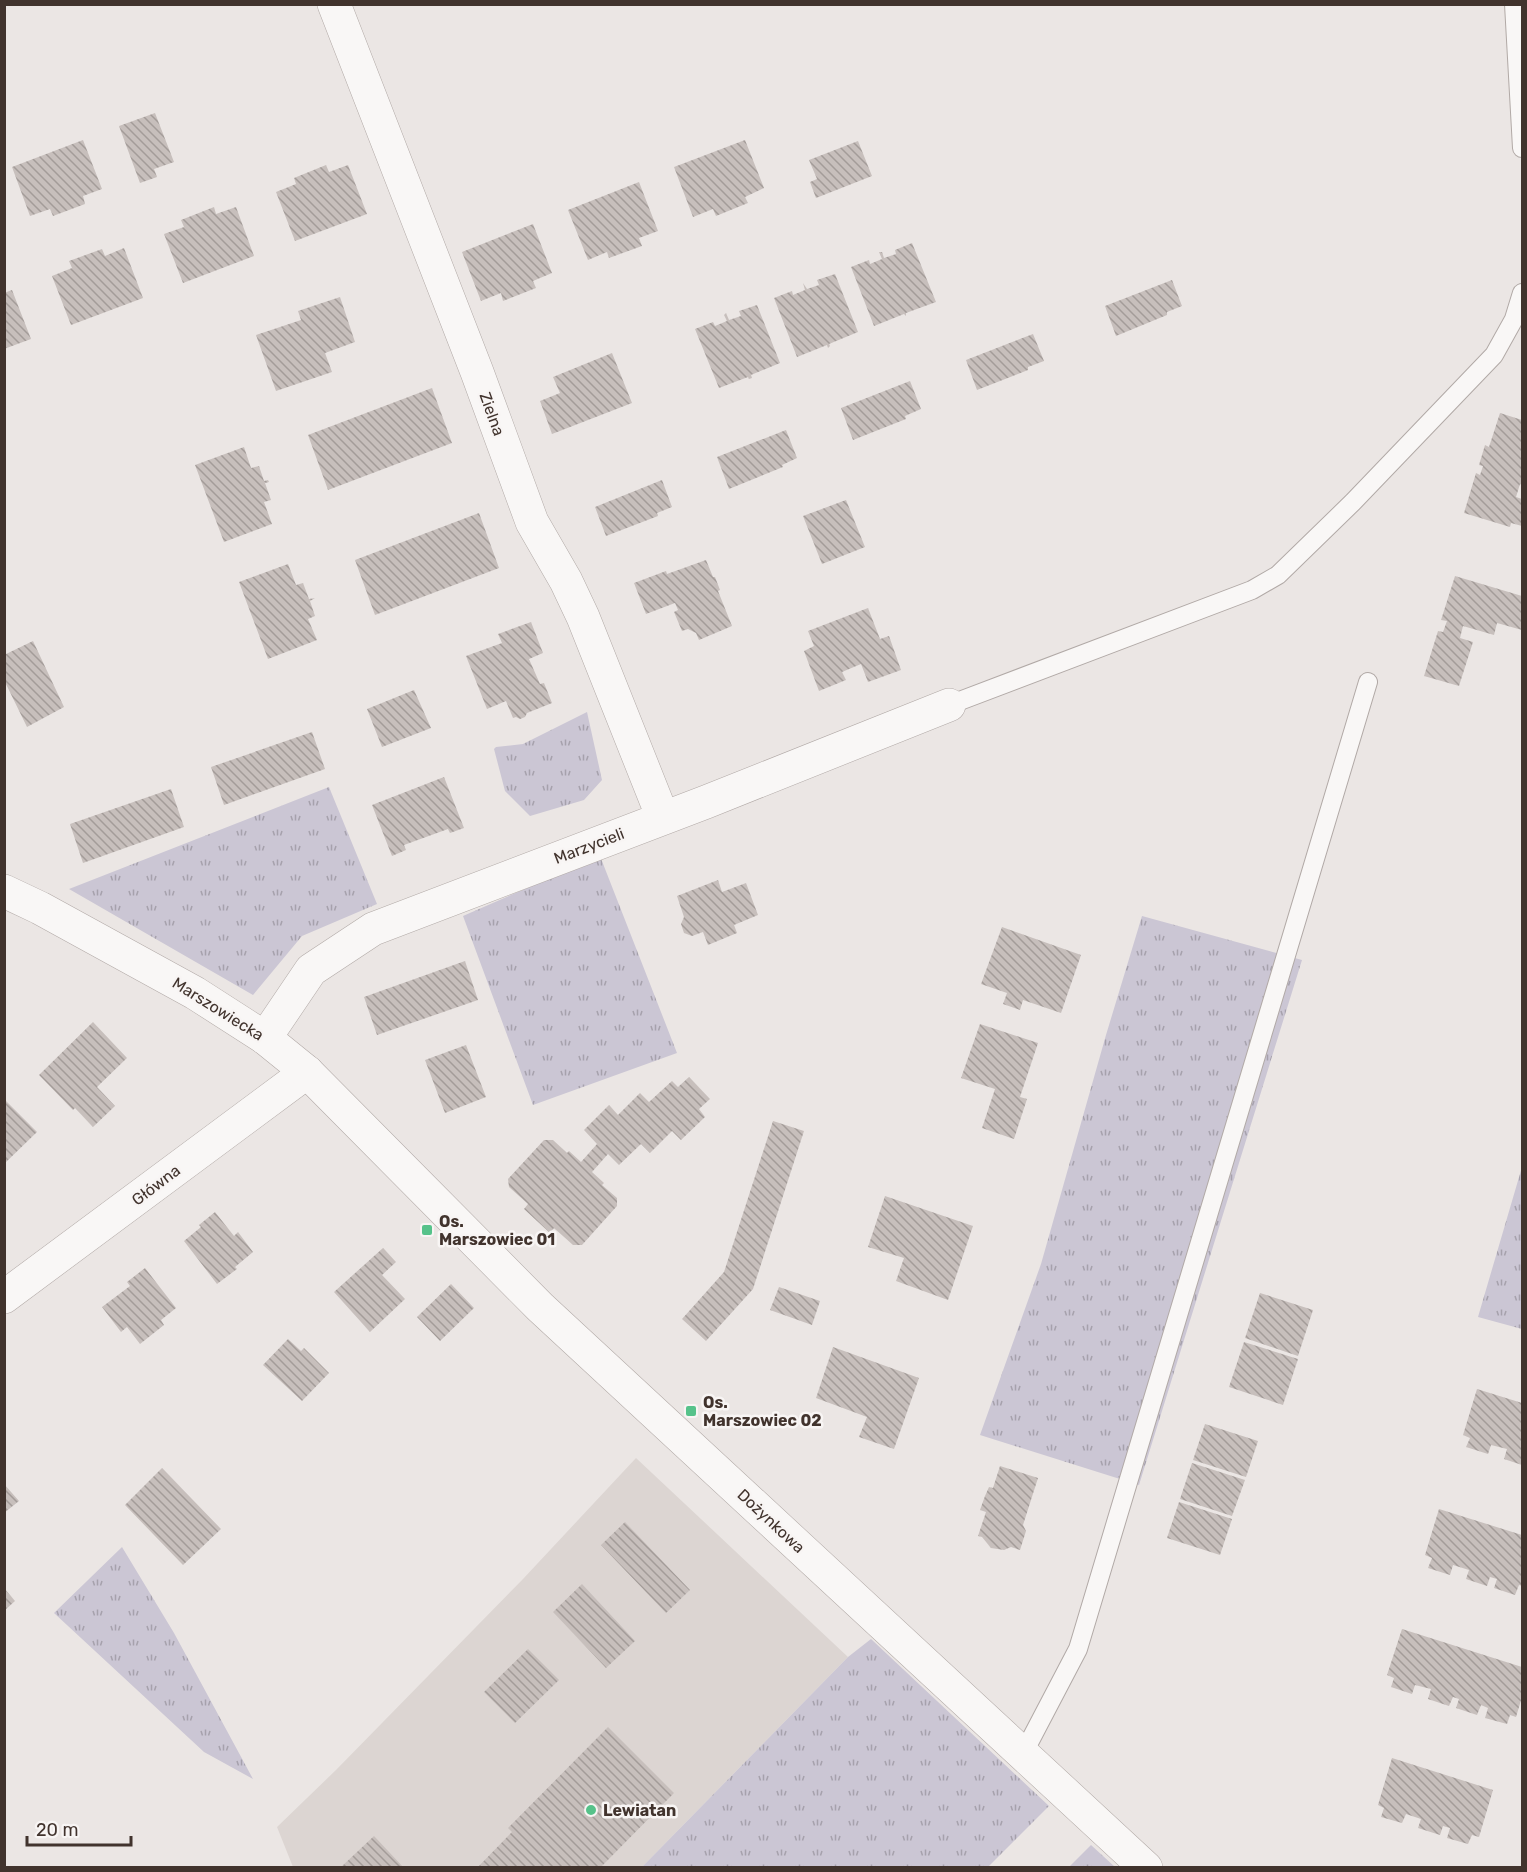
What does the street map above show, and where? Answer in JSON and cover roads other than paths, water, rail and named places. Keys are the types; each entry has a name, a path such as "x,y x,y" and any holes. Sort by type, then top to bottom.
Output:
{"street":[{"name":"Zielna","path":"334,4 477,372 532,522 566,581 583,617 663,818"},
{"name":"Marzycieli","path":"265,1038 311,970 373,929 949,705"},
{"name":"Marszowiecka","path":"4,891 40,908 195,993 265,1038 307,1072 403,1168"},
{"name":"Główna","path":"4,1297 307,1072"},
{"name":"Dożynkowa","path":"403,1168 540,1307 1146,1868"}],"lane":[{"path":"1514,4 1522,148"},
{"path":"949,705 1252,590 1278,576 1353,502 1494,355 1514,319 1522,293"},
{"path":"1023,1754 1078,1649 1368,682"}],"place":[{"name":"Os. Marszowiec 01","path":"427,1230"},
{"name":"Os. Marszowiec 02","path":"691,1411"},
{"name":"Lewiatan","path":"591,1810"}]}
